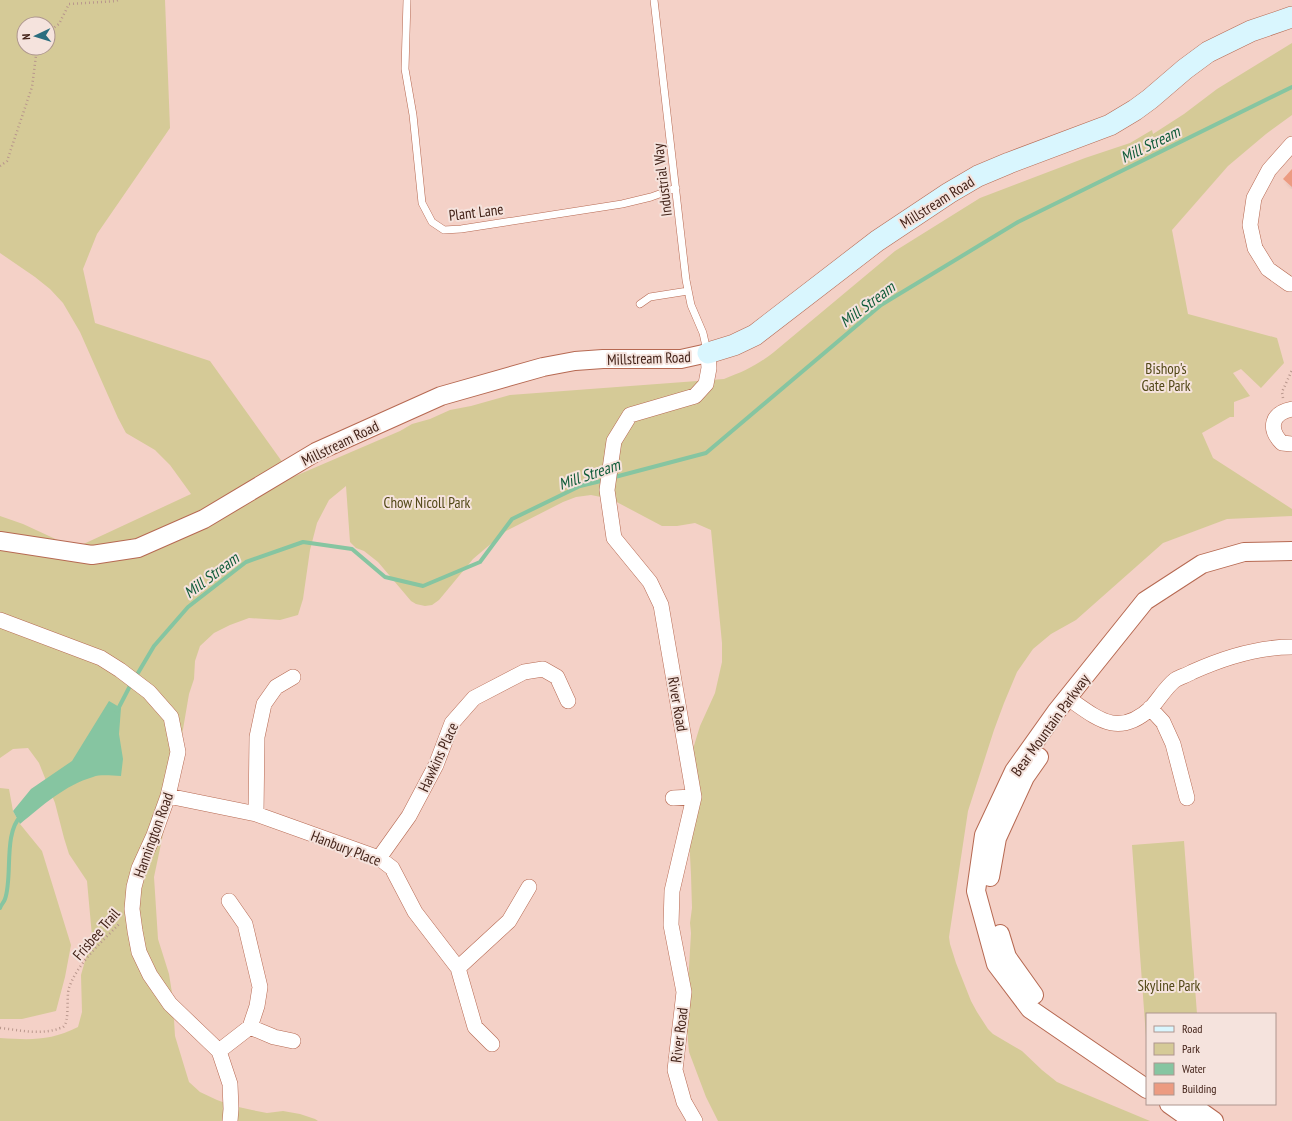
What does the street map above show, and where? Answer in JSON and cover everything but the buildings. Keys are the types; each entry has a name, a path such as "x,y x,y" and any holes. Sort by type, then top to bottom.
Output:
{"main road":[{"name":"Millstream Road","path":"708,353 734,345 755,334 876,242 949,193 978,176 1110,125 1150,99 1185,69 1208,52 1252,31 1292,18"}],"street":[{"path":"1292,144 1269,170 1254,198 1250,225 1255,248 1268,269 1289,284 1292,284"},
{"name":"River Road","path":"695,1121 684,1102 675,1070 684,992 671,925 672,890 694,797 660,605 650,582 614,538 607,490 614,441 630,415 695,396 706,384 709,368 708,353"},
{"name":"Millstream Road","path":"0,541 92,555 138,548 204,519 316,452 441,396 543,367 575,361 603,359 682,359 708,353"},
{"path":"1289,409 1278,414 1274,421 1273,431 1282,443 1292,444"},
{"name":"Bear Mountain Parkway","path":"1146,1074 1038,1000 1007,957 987,890 997,838 1025,777 1072,701 1144,601 1202,564 1244,552 1292,551"},
{"name":"Bear Mountain Parkway","path":"1146,1088 1030,1009 996,964 976,891 984,835 1014,771 1056,712 1072,701 1154,607 1204,574 1246,562 1292,561"},
{"name":"Hannington Road","path":"0,620 101,658 149,692 171,717 178,752 168,796 154,835 139,868 134,887 132,909 139,952 150,975 170,1004 219,1051 230,1084 230,1121"},
{"path":"1072,701 1103,721 1117,725 1130,722 1150,708 1175,680 1200,668 1239,655 1277,647 1292,647"},
{"name":"Hawkins Place","path":"379,858 409,816 436,765 452,723 474,698 524,672 543,669 557,677 568,701"},
{"path":"256,814 257,736 264,704 276,687 294,677"},
{"path":"1150,708 1163,722 1173,744 1186,798"},
{"name":"Hanbury Place","path":"168,796 256,814 379,858 392,868 415,912 458,968 475,1027 492,1044"},
{"path":"673,798 694,797"},
{"path":"458,968 509,921 529,887"},
{"path":"219,1051 250,1027 257,1006 260,987 245,924 229,900"},
{"path":"250,1027 274,1037 293,1041"},
{"path":"1170,1105 1193,1121"},
{"path":"1191,1105 1214,1121"}],"lane":[{"name":"Plant Lane","path":"407,0 405,69 413,116 422,203 432,222 444,230 461,229 622,204 651,197 676,188"},
{"name":"Industrial Way","path":"654,0 688,291 691,305 703,333 708,353"},
{"path":"640,304 650,296 688,291"}],"path":[{"path":"56,27 60,24 69,4 118,0"},
{"path":"0,166 7,161 32,87 36,56"},
{"path":"1289,409 1282,392 1292,370"},
{"name":"Frisbee Trail","path":"0,1028 29,1032 48,1032 63,1027 67,1022 67,999 69,988 86,958 132,909"}],"green space":[{"path":"0,0 165,0 170,128 97,234 83,269 95,323 210,361 293,477 400,431 412,424 430,419 450,410 471,406 510,395 724,379 750,368 768,357 895,251 980,198 1085,158 1130,143 1152,130 1153,134 1184,114 1217,89 1292,43 1292,115 1266,134 1228,166 1172,230 1188,314 1277,338 1284,363 1261,388 1241,369 1233,373 1250,396 1234,402 1234,417 1230,417 1202,433 1213,458 1292,509 1292,516 1227,519 1163,543 1076,620 1051,634 1033,649 1017,672 1004,703 968,811 949,937 956,963 971,1001 988,1029 993,1034 1022,1051 1057,1082 1150,1121 718,1121 706,1097 689,1052 686,1019 692,908 688,816 689,762 700,726 715,693 722,662 722,643 711,530 695,523 677,526 662,526 611,499 591,495 576,497 506,531 473,559 439,600 432,605 425,606 411,601 378,562 364,551 356,548 350,542 346,486 329,500 317,523 310,550 303,599 298,615 280,620 249,618 214,633 200,646 195,661 194,679 189,694 174,782 154,877 158,939 169,974 172,993 170,1004 174,1020 175,1036 189,1082 200,1092 234,1106 267,1113 283,1111 300,1114 318,1121 0,1121 0,1038 21,1039 49,1037 68,1032 78,1027 82,1012 81,975 92,936 87,881 69,854 55,803 39,763 28,748 13,749 0,758 0,516 23,524 75,548 191,494 170,465 155,450 126,433 80,332 63,303 50,289 0,253"},
{"path":"0,788 9,789 13,811 20,824 42,851 71,945 65,977 56,1011 22,1019 0,1019"},
{"name":"Skyline Park","path":"1184,841 1197,1013 1146,1013 1146,1037 1132,845"}],"water":[{"path":"109,701 121,708 119,734 123,759 121,776 96,776 73,785 54,797 20,824 13,811 31,789 72,761"}],"waterway":[{"name":"Mill Stream","path":"611,478 706,453 881,305 1018,222 1292,87"},
{"name":"Mill Stream","path":"135,678 154,646 188,607 246,562 303,542 352,549 385,577 423,586 480,562 512,519 580,486 605,480"},
{"name":"Mill Stream","path":"117,711 131,684"},
{"name":"Mill Stream","path":"0,908 5,899 7,890 12,833 15,824 21,816"}],"park label":[{"name":"Bishop's Gate Park","path":"1166,376"},
{"name":"Chow Nicoll Park","path":"427,502"}]}
